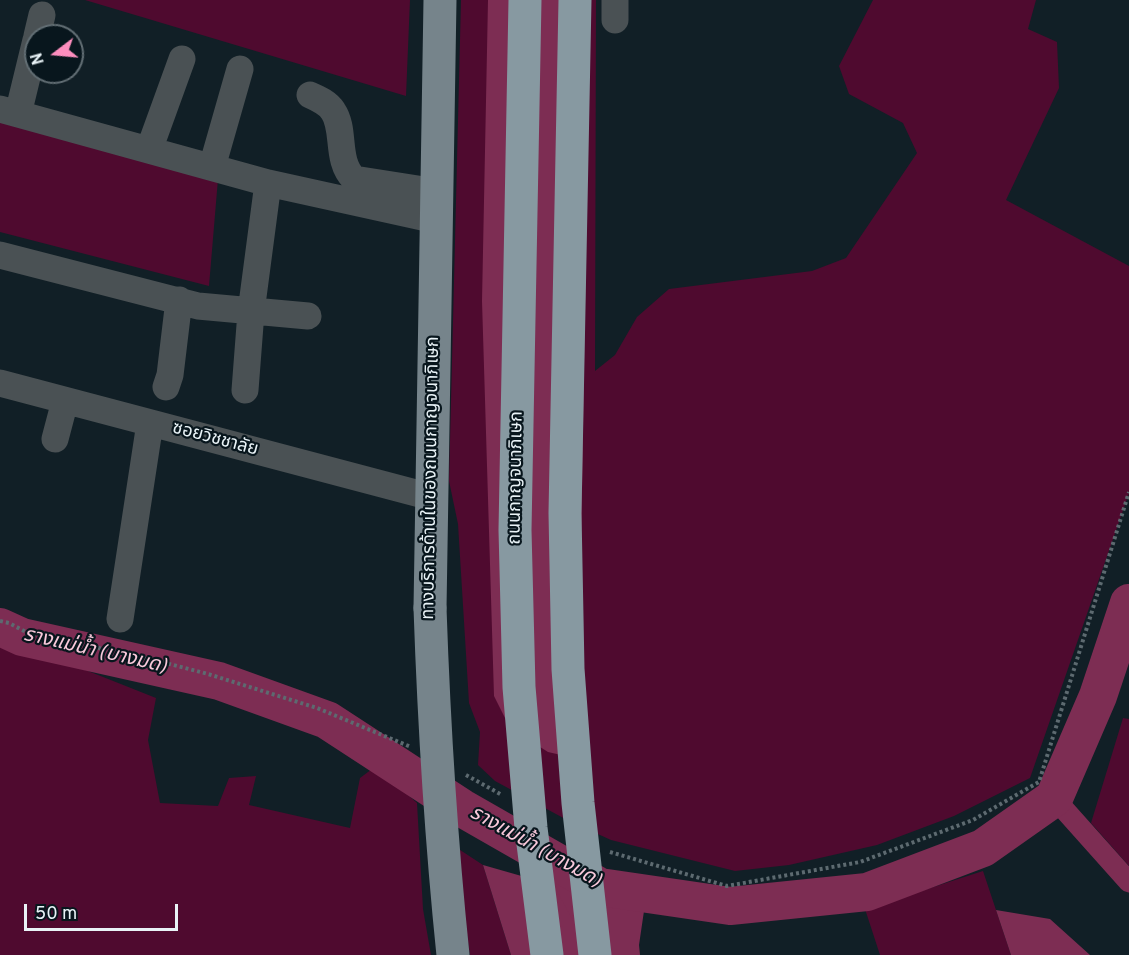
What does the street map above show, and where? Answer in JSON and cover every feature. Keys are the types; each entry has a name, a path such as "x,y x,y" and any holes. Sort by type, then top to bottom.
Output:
{"highway":[{"name":"ถนนกาญจนาภิเษก","path":"525,0 516,564 521,711 531,828 547,955"},
{"path":"575,0 565,513 567,657 578,803 595,955"}],"main road":[{"name":"ทางบริการด้านในของถนนกาญจนาภิเษก","path":"440,0 430,608 441,830 453,955"}],"street":[{"path":"149,150 182,59"},
{"path":"24,69 9,111 268,183 437,206"},
{"path":"212,167 240,69"},
{"path":"310,94 327,104 336,116 344,164 354,179 437,206"},
{"path":"245,390 251,312 268,183"},
{"path":"0,255 198,306 308,316"},
{"path":"166,387 170,375 179,300"},
{"name":"ซอยวิชชาลัย","path":"0,383 431,497"},
{"path":"55,439 65,401"},
{"path":"120,619 150,423"}],"path":[{"path":"605,850 727,886 860,862 973,820 1039,782 1129,492"},
{"path":"0,621 26,632 158,661 208,675 317,708 403,743"},
{"path":"466,775 506,797"}],"shaded area":[{"path":"85,0 410,0 406,96"},
{"path":"461,0 596,0 595,371 615,355 637,317 669,289 812,271 846,258 917,153 903,123 849,94 839,66 873,0 1036,0 1028,29 1057,42 1059,88 1006,200 1129,266 1129,493 1030,778 954,816 877,845 789,865 735,871 611,840 567,820 495,781 478,765 480,732 469,703 458,524 449,481"},
{"path":"488,0 590,0 580,612 561,755 548,752 510,728 494,696 482,301"},
{"path":"0,121 218,179 209,286 0,232"},
{"path":"0,647 83,669 156,698 148,740 160,803 218,806 229,778 256,776 249,805 350,828 360,778 372,769 389,778 417,803 423,909 431,955 0,955"},
{"path":"1123,718 1129,719 1129,866 1091,823"},
{"path":"454,846 483,865 511,955 470,955"},
{"path":"483,865 644,911 639,945 640,955 511,955"},
{"path":"983,871 1011,955 880,955 865,909"},
{"path":"996,910 1050,919 1090,955 1011,955"}],"waterway":[{"name":"รางแม่น้ำ (บางมด)","path":"0,627 22,637 219,681 327,720 462,808 600,887 730,906 867,892 983,848 1054,798 1098,696 1129,603"},
{"path":"1054,798 1129,882"},
{"path":"552,860 582,915"}]}
